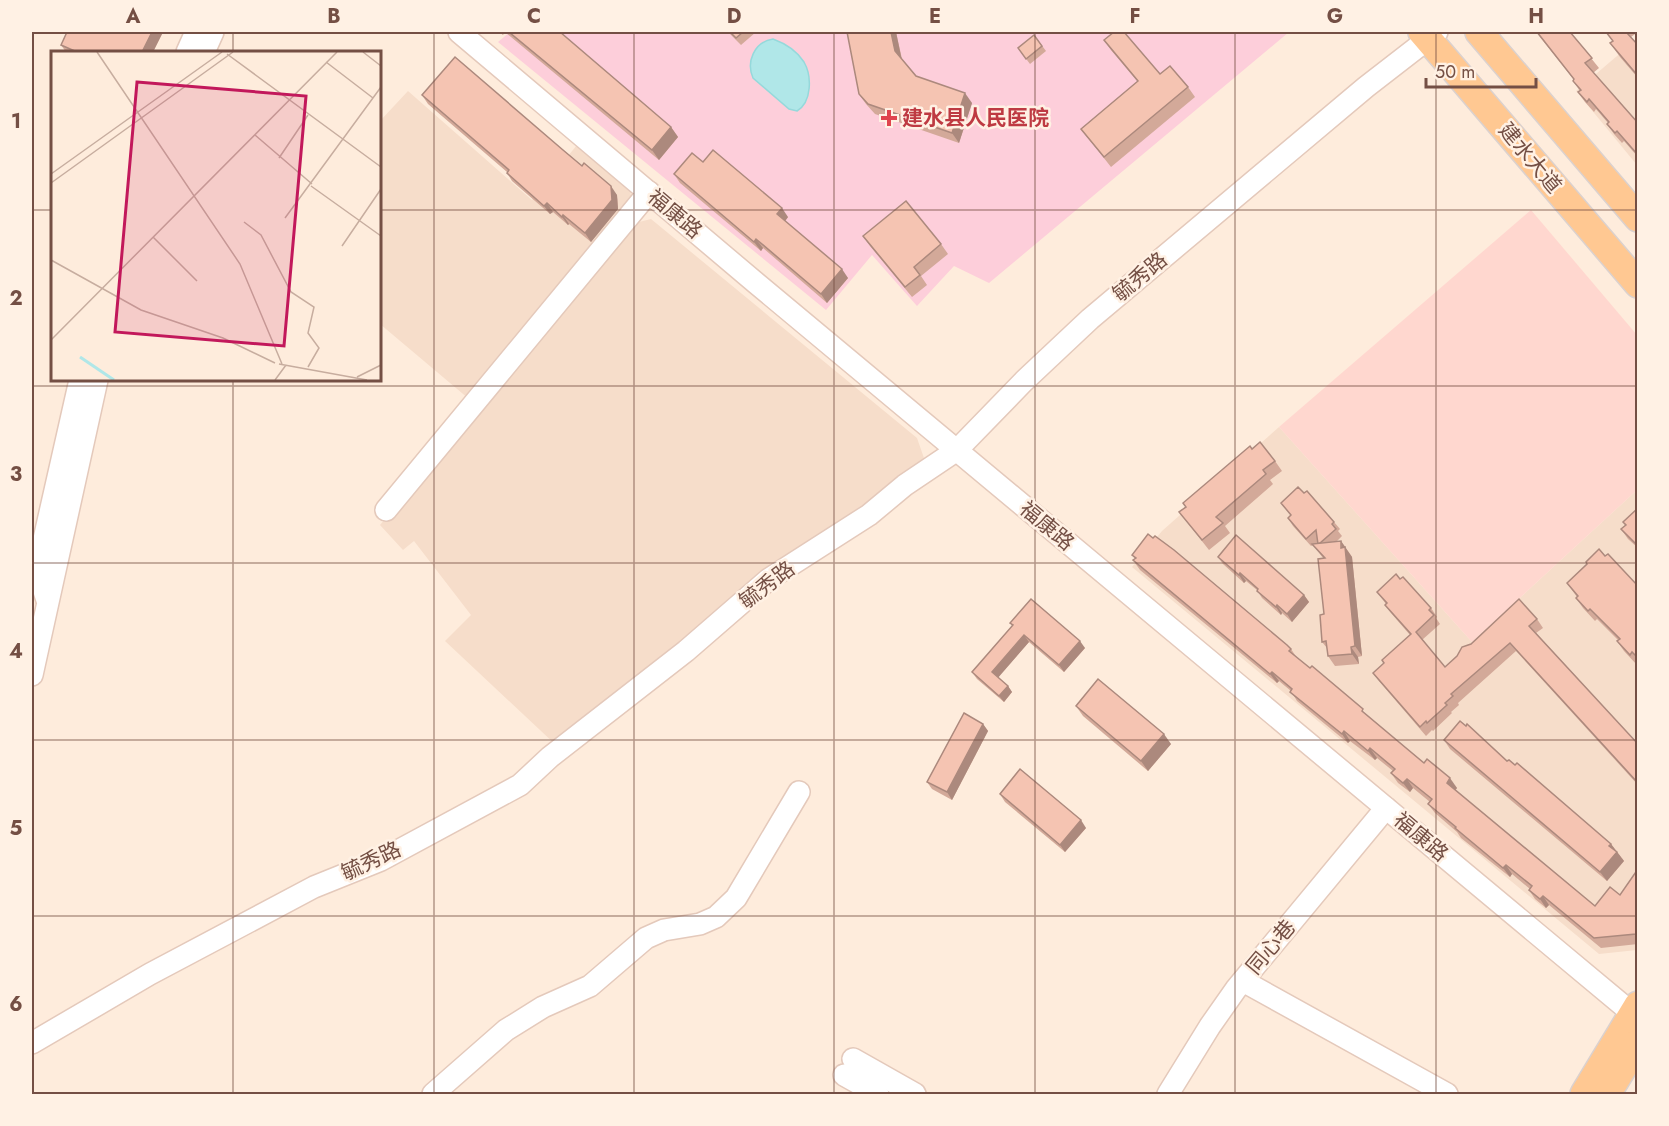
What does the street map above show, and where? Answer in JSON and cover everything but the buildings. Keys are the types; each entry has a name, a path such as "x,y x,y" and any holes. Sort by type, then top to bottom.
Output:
{"main road":[{"name":"建水大道","path":"1479,32 1638,218"},
{"name":"建水大道","path":"1429,34 1638,284"},
{"path":"1584,1095 1636,1012"},
{"path":"1607,1095 1638,1043"}],"street":[{"path":"187,51 196,32"},
{"path":"204,51 213,32"},
{"name":"福康路","path":"459,32 1386,808 1636,1012"},
{"name":"毓秀路","path":"32,1043 171,963 314,887 381,860 520,785 550,757 686,651 769,579 869,515 905,485 957,450 1024,381 1090,319 1429,34"},
{"path":"386,510 649,192"},
{"path":"47,601 37,570 80,381"},
{"path":"32,675 97,381"},
{"path":"433,1095 506,1030 543,1006 590,986 646,938 664,930 700,924 724,911 736,898 799,792"},
{"name":"同心巷","path":"1168,1095 1210,1026 1243,981 1386,808"},
{"path":"1243,981 1447,1095"},
{"path":"878,1095 848,1067 915,1095"}],"shaded area":[{"name":"建水县人民医院","path":"510,32 1289,32 989,283 954,266 917,306 872,255 826,310 498,42"},
{"path":"1637,39 1637,165 1576,91"},
{"path":"408,91 532,200 577,145 630,189 632,203 469,399 381,325 381,120"},
{"path":"1531,210 1637,335 1637,490 1472,642 1279,427"},
{"path":"651,219 917,438 925,461 557,746 445,641 471,615 414,541 403,550 380,525 635,223"},
{"path":"1279,427 1472,642 1637,490 1637,950 1599,954 1132,567 1162,531"}],"water":[{"path":"773,39 794,51 807,68 808,95 806,102 797,111 789,109 753,78 751,72 751,59 756,48"}],"place":[{"name":"建水县人民医院","path":"889,118"}]}
